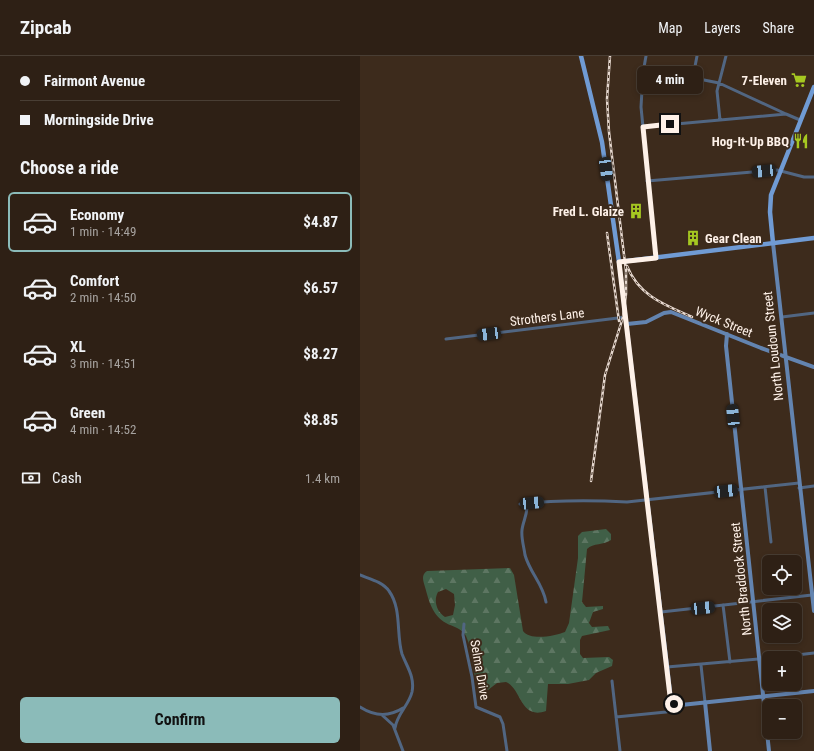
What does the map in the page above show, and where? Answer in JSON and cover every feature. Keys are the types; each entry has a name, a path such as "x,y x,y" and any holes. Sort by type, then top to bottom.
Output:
{"main road":[{"path":"581,56 602,142 619,262 814,238"},
{"name":"North Loudoun Street","path":"773,243 770,200 800,120 812,96 814,88"}],"street":[{"path":"646,56 642,90 643,127 647,181 656,258"},
{"path":"692,77 697,56"},
{"path":"720,120 718,91 726,56"},
{"path":"644,68 719,83 800,120"},
{"path":"643,127 786,114"},
{"path":"647,181 781,170 804,177 814,177"},
{"name":"North Loudoun Street","path":"773,243 814,611"},
{"path":"619,262 670,696 674,704"},
{"name":"Wyck Street","path":"627,324 646,322 669,312 814,367"},
{"path":"782,318 814,313"},
{"name":"Strothers Lane","path":"446,339 626,317"},
{"name":"North Braddock Street","path":"727,334 726,346 740,490 770,751"},
{"path":"520,504 569,500 584,502 647,500 765,487 799,485 814,486"},
{"path":"765,487 771,542"},
{"path":"527,503 527,513 522,529 522,538 528,567 543,588 546,602"},
{"path":"808,567 814,566"},
{"path":"360,575 385,586 393,597 400,646 412,680 411,695 396,720 395,728"},
{"path":"661,612 812,595"},
{"path":"723,605 730,662"},
{"name":"Selma Drive","path":"464,624 464,634 476,707 500,717 503,724 507,751"},
{"path":"802,654 814,653"},
{"path":"667,667 760,659"},
{"path":"701,665 710,751"},
{"path":"612,681 620,751"},
{"path":"674,704 681,705 814,690"},
{"path":"616,718 666,712 671,710 674,704"},
{"path":"381,715 395,712 404,707"},
{"path":"360,708 381,715 391,722 395,728 403,751"}],"green space":[{"path":"606,529 611,534 611,540 587,549 582,602 586,607 603,606 603,609 593,612 589,623 592,627 608,626 610,630 582,636 580,640 580,654 583,658 609,657 613,660 612,666 596,673 589,680 568,684 548,684 546,711 537,713 526,708 515,691 506,682 497,683 488,690 480,690 475,677 469,643 466,636 460,629 441,620 434,612 424,584 424,574 427,571 510,568 514,575 523,631 526,634 537,637 561,634 565,632 569,623 578,558 578,536 582,532","holes":["446,589 454,594 455,605 453,615 445,617 438,609 436,603 438,592"]}],"railway":[{"path":"591,481 605,375 623,317 626,294 626,271 609,132 607,99 610,56"},
{"path":"607,233 619,321"},
{"path":"627,266 638,285 646,292 663,304 692,317"}],"place":[{"name":"7-Eleven","path":"799,80"},
{"name":"Hog-It-Up BBQ","path":"801,141"},
{"name":"Fred L. Glaize","path":"636,211"},
{"name":"Gear Clean","path":"693,238"}],"route":[{"path":"670,124 643,127 656,258 619,262 670,696 674,704"}]}
